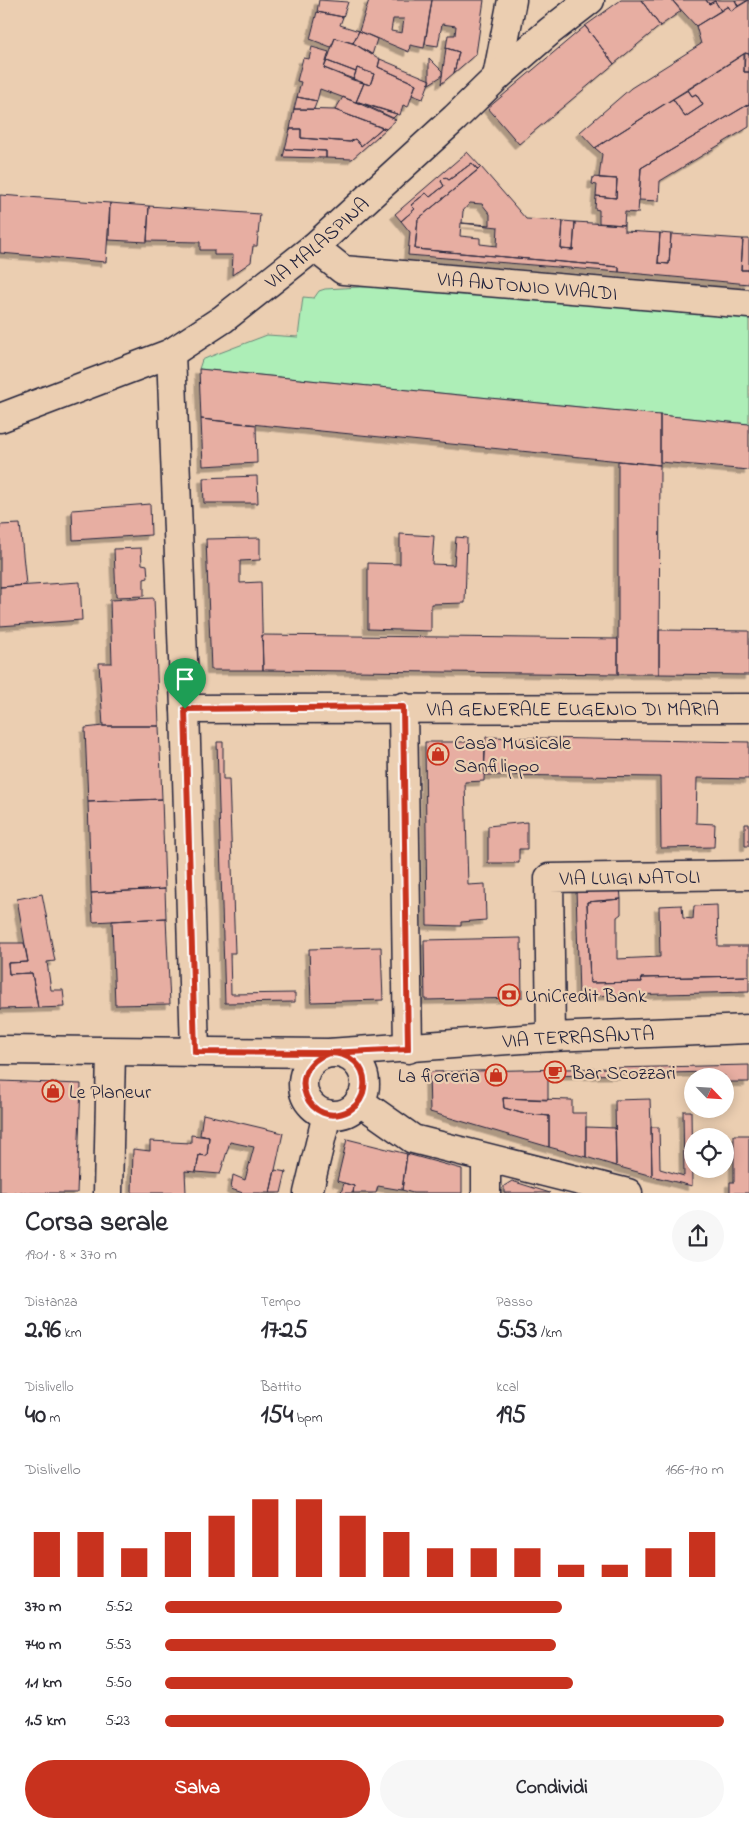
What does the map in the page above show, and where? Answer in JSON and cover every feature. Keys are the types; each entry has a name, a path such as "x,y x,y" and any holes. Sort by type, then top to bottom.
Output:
{"street":[{"path":"497,77 512,0"},
{"name":"VIA MALASPINA","path":"0,418 171,354 223,319 314,247 442,131 497,77 550,31 590,0"},
{"name":"VIA ANTONIO VIVALDI","path":"314,247 344,270 749,304"},
{"path":"171,354 185,709 195,1052"},
{"path":"403,707 408,1049"},
{"name":"VIA GENERALE EUGENIO DI MARIA","path":"185,709 403,707 749,708"},
{"name":"VIA LUIGI NATOLI","path":"551,1037 549,878 749,875"},
{"name":"VIA TERRASANTA","path":"329,1053 408,1049 551,1037 749,1029"},
{"path":"0,1050 339,1053 349,1056 357,1063 365,1082 359,1101 345,1112 327,1114 317,1110 304,1093 303,1083 310,1063 319,1056 329,1053"},
{"path":"108,1193 111,1052"},
{"path":"359,1101 413,1139 486,1159 628,1193"},
{"path":"308,1193 327,1114"},
{"path":"486,1159 486,1193"}],"green space":[{"path":"377,286 749,317 749,424 199,369 202,360 267,335 298,337 303,297 314,298 319,291 325,289"}],"building":[{"path":"319,0 348,2 343,17 317,12"},
{"path":"369,0 432,0 424,48 410,45 409,52 359,31","holes":["393,19 404,19 402,33 391,31"]},
{"path":"432,0 484,0 476,54 454,73 459,52 446,48 448,35 455,35 456,26 442,24 438,46 425,44"},
{"path":"621,0 641,0 660,26 614,64 585,26"},
{"path":"641,0 672,0 681,11 660,26"},
{"path":"672,0 706,0 709,4 715,1 721,11 696,26"},
{"path":"706,0 735,0 738,6 731,11 728,6 721,11 715,1 709,4"},
{"path":"735,0 748,0 738,6"},
{"path":"749,0 749,54 745,53 595,148 580,132 631,88 701,44 696,26 728,6 731,11"},
{"path":"317,12 343,17 340,25 359,31 353,43 335,38 331,47 310,39"},
{"path":"585,26 614,64 519,144 488,108"},
{"path":"359,31 377,39 372,55 353,43"},
{"path":"335,38 355,44 380,59 378,67 416,84 408,107 403,105 400,115 356,102 364,83 370,85 374,74 357,68 356,72 327,61"},
{"path":"312,47 329,52 324,68 364,83 356,102 358,103 320,89 317,101 297,97 301,82 297,81 303,58 309,59"},
{"path":"446,48 459,52 454,73 441,84"},
{"path":"745,53 749,54 749,72 744,72"},
{"path":"744,54 744,72 749,72 749,104 641,168 638,213 625,212 624,225 599,223 599,210 595,209 596,196 616,198 617,179 599,178 602,154 595,148 673,99 685,117 703,105 696,94 692,96 688,90"},
{"path":"429,58 442,71 442,76 429,84"},
{"path":"380,59 430,80 423,99 412,95 416,84 378,67"},
{"path":"327,61 356,72 353,80 324,68"},
{"path":"357,68 374,74 370,85 353,80"},
{"path":"688,90 692,96 696,94 703,105 685,117 673,99"},
{"path":"297,97 317,101 314,109 294,109"},
{"path":"343,97 396,120 386,129 335,110"},
{"path":"359,102 397,114 393,118"},
{"path":"749,104 749,127 660,181 659,201 639,200 641,168"},
{"path":"294,109 335,110 382,128 361,146 355,139 350,142 301,138 301,129 290,129"},
{"path":"382,128 386,129 352,159 326,158 326,151 285,149 290,129 301,129 301,138 350,142 355,139 361,146"},
{"path":"285,149 326,151 326,158 283,157"},
{"path":"467,152 481,167 478,170 472,163 449,180 445,177 441,181 444,186 430,197 426,193 411,205 415,209 401,221 395,214"},
{"path":"472,163 478,170 418,219 415,249 619,267 619,272 408,255 410,232 401,221 415,209 411,205 426,193 430,197 444,186 441,181 445,177 449,180"},
{"path":"481,167 526,219 563,221 561,249 573,250 575,222 624,225 624,231 660,233 658,263 669,264 671,234 743,239 741,270 749,270 749,284 619,272 619,267 415,249 418,219","holes":["470,203 482,204 490,214 490,225 462,223 463,211"]},
{"path":"593,177 617,179 616,198 596,196 597,185 592,184"},
{"path":"0,195 110,203 106,262 0,253"},
{"path":"110,203 149,206 147,242 109,240"},
{"path":"149,206 260,214 257,246 253,246 251,262 232,275 233,255 214,255 214,250 200,250 200,242 147,241"},
{"path":"563,221 575,222 573,250 561,249"},
{"path":"461,223 498,227 497,246 480,244 480,238 460,236"},
{"path":"660,233 671,234 669,264 658,263"},
{"path":"743,239 749,239 749,270 741,270"},
{"path":"199,369 660,415 660,465 201,419"},
{"path":"660,415 749,424 749,470 660,462"},
{"path":"201,419 256,425 257,463 203,466"},
{"path":"618,461 660,465 659,674 618,674"},
{"path":"257,476 258,503 204,503 203,478"},
{"path":"150,504 151,535 73,540 72,510"},
{"path":"20,524 26,585 0,587 0,525"},
{"path":"400,534 434,536 432,564 454,565 456,537 467,538 465,603 431,604 431,631 368,629 368,563 400,564"},
{"path":"260,538 260,560 240,561 240,583 261,582 263,670 211,670 206,539"},
{"path":"141,548 142,564 147,565 148,578 144,579 144,596 116,597 114,549"},
{"path":"80,582 82,620 0,626 0,587"},
{"path":"154,598 159,726 103,726 99,663 112,663 110,600"},
{"path":"659,630 749,631 749,675 659,674"},
{"path":"262,635 618,639 618,674 263,670"},
{"path":"103,726 159,726 162,799 88,802 85,728"},
{"path":"486,737 749,742 749,779 697,778 696,823 715,824 714,847 661,848 660,777 484,775"},
{"path":"217,742 223,742 223,779 229,779 235,953 230,953 231,994 295,993 295,1002 225,1003"},
{"path":"425,742 485,742 484,781 465,782 468,885 485,884 486,920 461,922 461,926 427,925"},
{"path":"162,799 165,889 91,893 88,802"},
{"path":"527,822 527,849 519,849 519,863 488,863 488,826"},
{"path":"745,824 749,824 749,846 745,846"},
{"path":"620,887 621,899 587,902 590,983 642,982 641,978 749,976 749,992 579,996 576,888"},
{"path":"165,889 166,918 93,922 91,893"},
{"path":"42,894 55,961 47,962 51,990 63,990 65,1007 38,1008 32,973 9,974 8,963 28,962 17,899"},
{"path":"621,899 621,914 617,917 617,959 660,957 659,906 682,905 683,918 693,919 694,906 717,905 718,946 749,946 749,976 641,978 642,982 590,983 587,902"},
{"path":"166,918 170,1004 115,1005 112,921"},
{"path":"521,938 522,998 425,1000 424,940"},
{"path":"0,943 24,943 28,962 8,963 9,974 32,973 38,1008 0,1009"},
{"path":"381,947 383,1000 311,1002 309,949"},
{"path":"749,1065 749,1082 734,1082 734,1068 684,1068 684,1073 548,1076 548,1100 503,1098 504,1108 521,1113 549,1116 549,1147 430,1112 429,1072"},
{"path":"0,1081 81,1084 77,1193 0,1193"},
{"path":"503,1098 572,1100 572,1113 586,1113 586,1157 549,1147 549,1116 521,1113 504,1108"},
{"path":"650,1099 652,1176 616,1166 615,1100"},
{"path":"683,1111 684,1118 691,1118 691,1128 684,1128 684,1176"},
{"path":"203,1114 283,1133 270,1193 243,1193 231,1189 233,1175 245,1180 254,1147 230,1142 220,1174 196,1172 199,1155 207,1156 209,1137 200,1135"},
{"path":"586,1127 615,1128 616,1166 586,1157"},
{"path":"651,1127 659,1127 660,1169 684,1176 684,1178 692,1178 692,1186 652,1176"},
{"path":"191,1135 209,1137 207,1156 199,1155 196,1172 185,1171 186,1193 132,1193 133,1149 150,1151 150,1141 191,1143"},
{"path":"734,1135 749,1135 749,1193 730,1193 730,1182 734,1182"},
{"path":"347,1139 407,1154 402,1190 378,1186 376,1193 353,1193 354,1186 337,1181"},
{"path":"407,1154 462,1169 462,1193 413,1193 402,1190"},
{"path":"275,1170 286,1172 281,1193 270,1193"},
{"path":"512,1181 550,1193 504,1193 504,1186"},
{"path":"344,1183 354,1186 353,1193 341,1193"}],"place":[{"name":"Casa Musicale Sanfilippo","path":"438,754"},
{"name":"UniCredit Bank","path":"509,995"},
{"name":"Bar Scozzari","path":"555,1072"},
{"name":"La fioreria","path":"496,1075"},
{"name":"Le Planeur","path":"53,1091"}],"route":[{"path":"185,709 195,1052 329,1053 339,1053 349,1056 363,1072 365,1082 364,1092 359,1101 353,1108 345,1112 336,1115 327,1114 317,1110 309,1102 304,1093 303,1083 305,1072 310,1063 319,1056 329,1053 408,1049 403,707 185,709"}]}
